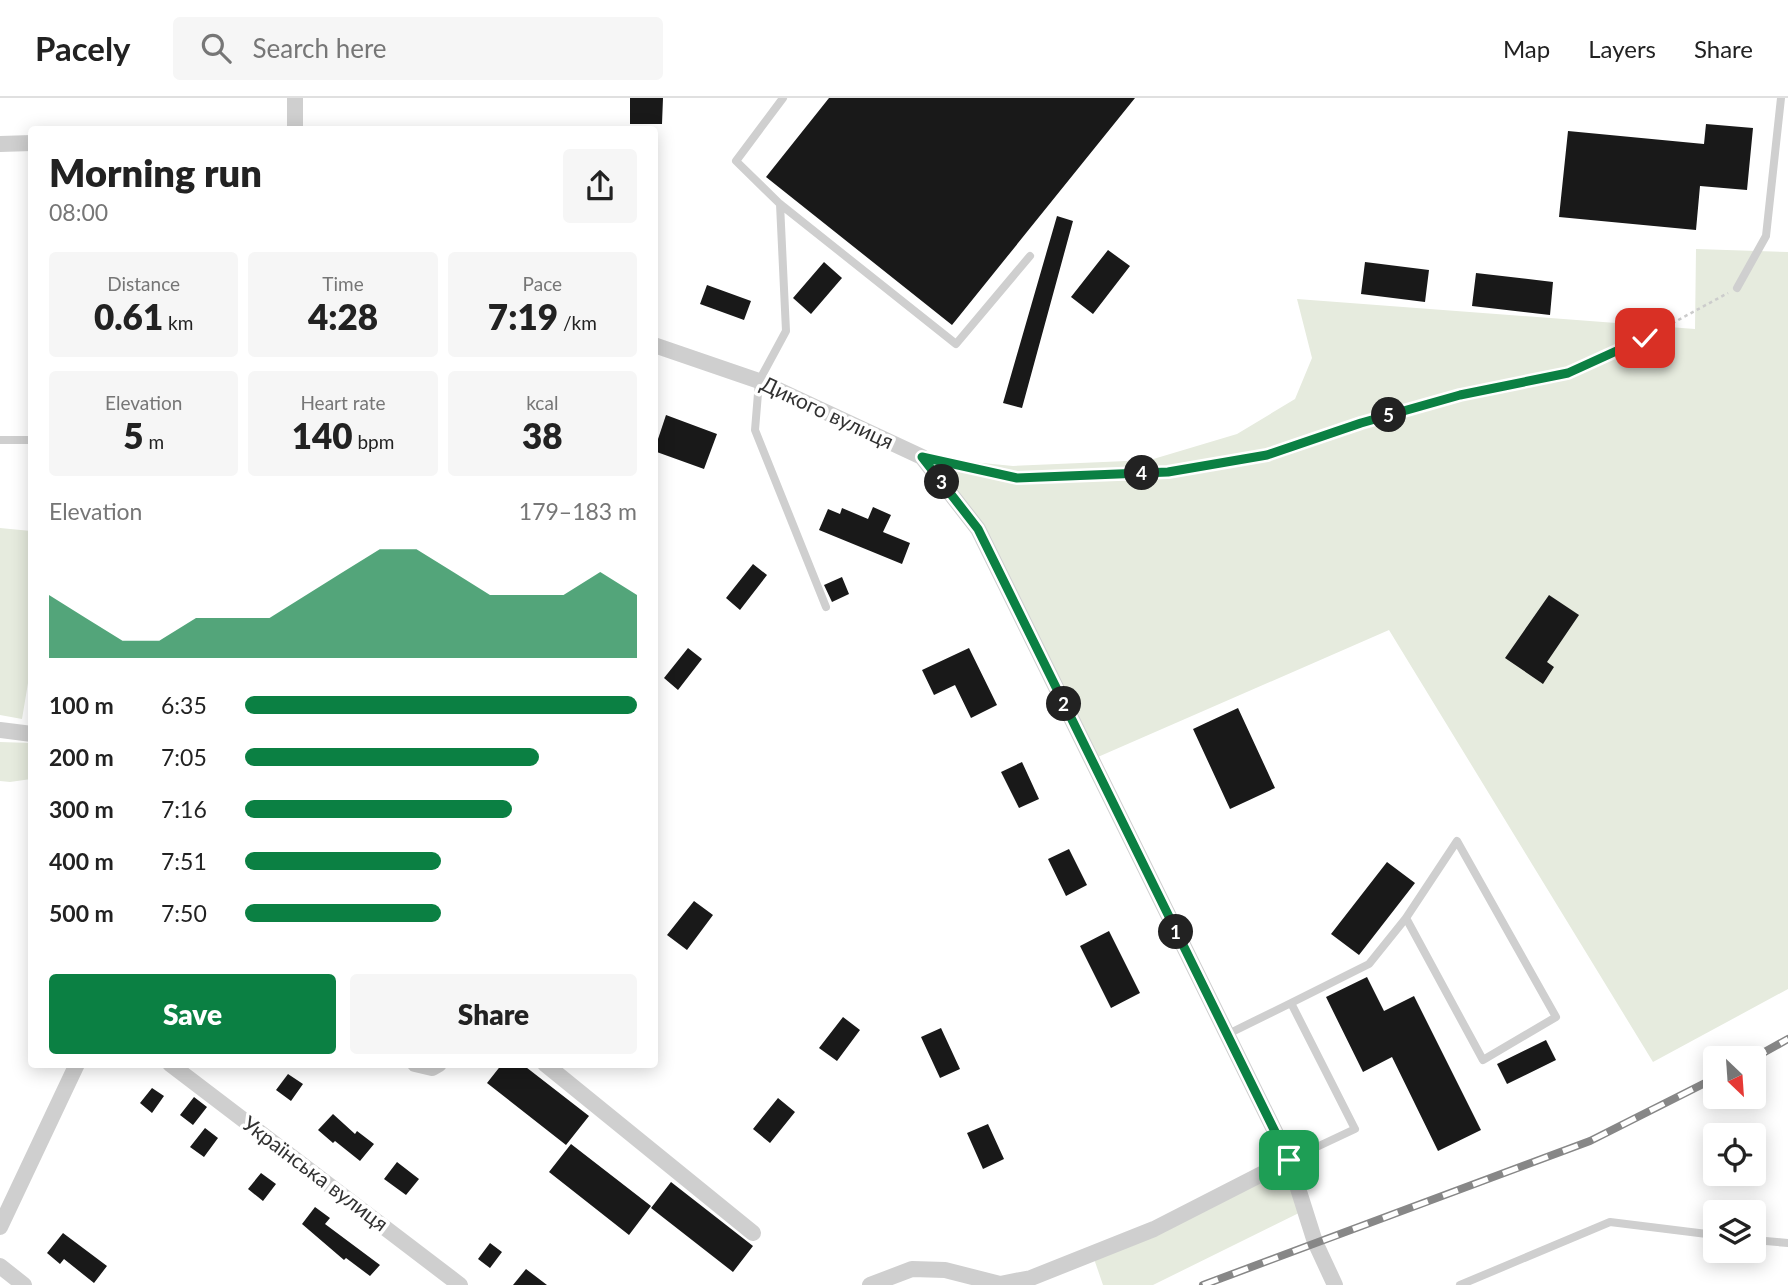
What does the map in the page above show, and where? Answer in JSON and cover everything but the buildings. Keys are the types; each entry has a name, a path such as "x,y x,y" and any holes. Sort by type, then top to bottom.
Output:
{"street":[{"path":"295,98 295,126"},
{"path":"0,144 28,143"},
{"name":"Дикого вулиця","path":"658,346 759,381 922,457 978,529 1289,1160 1314,1242 1335,1285"},
{"path":"0,730 28,734"},
{"path":"0,1227 75,1068"},
{"name":"Українська вулиця","path":"175,1068 460,1285"},
{"path":"550,1068 753,1233"},
{"path":"870,1285 912,1269 945,1270 1000,1284 1031,1278 1154,1228 1289,1160"},
{"path":"0,1266 24,1285"}],"lane":[{"path":"783,98 736,161 780,204 956,344 1030,256"},
{"path":"1737,288 1766,236 1781,98"},
{"path":"780,204 786,331 759,381 755,430 826,607"},
{"path":"0,440 28,440"},
{"path":"1226,1035 1369,964 1406,918 1457,841 1556,1017 1483,1060 1406,918"},
{"path":"1289,1160 1355,1129 1291,1003"},
{"path":"1460,1285 1609,1222 1703,1234"},
{"path":"1766,1241 1788,1243"}],"path":[{"path":"949,463 1017,478 1168,472 1267,455 1361,423 1460,395 1568,373 1645,338 1737,288"}],"shaded area":[{"path":"1696,249 1788,252 1788,989 1653,1062 1389,630 1091,760 978,529 922,457 1013,466 1150,460 1237,434 1295,399 1312,358 1297,299 1695,329"},
{"path":"0,528 28,531 28,683 22,719 0,715"},
{"path":"0,742 28,743 28,779 0,781"},
{"path":"1289,1160 1305,1210 1153,1285 1103,1285 1092,1253"}],"railway":[{"path":"1766,1051 1788,1039"},
{"path":"1203,1285 1590,1141 1703,1084"}],"route":[{"path":"1289,1160 978,529 922,457 1017,478 1168,472 1267,455 1361,423 1460,395 1568,373 1645,338"}]}
